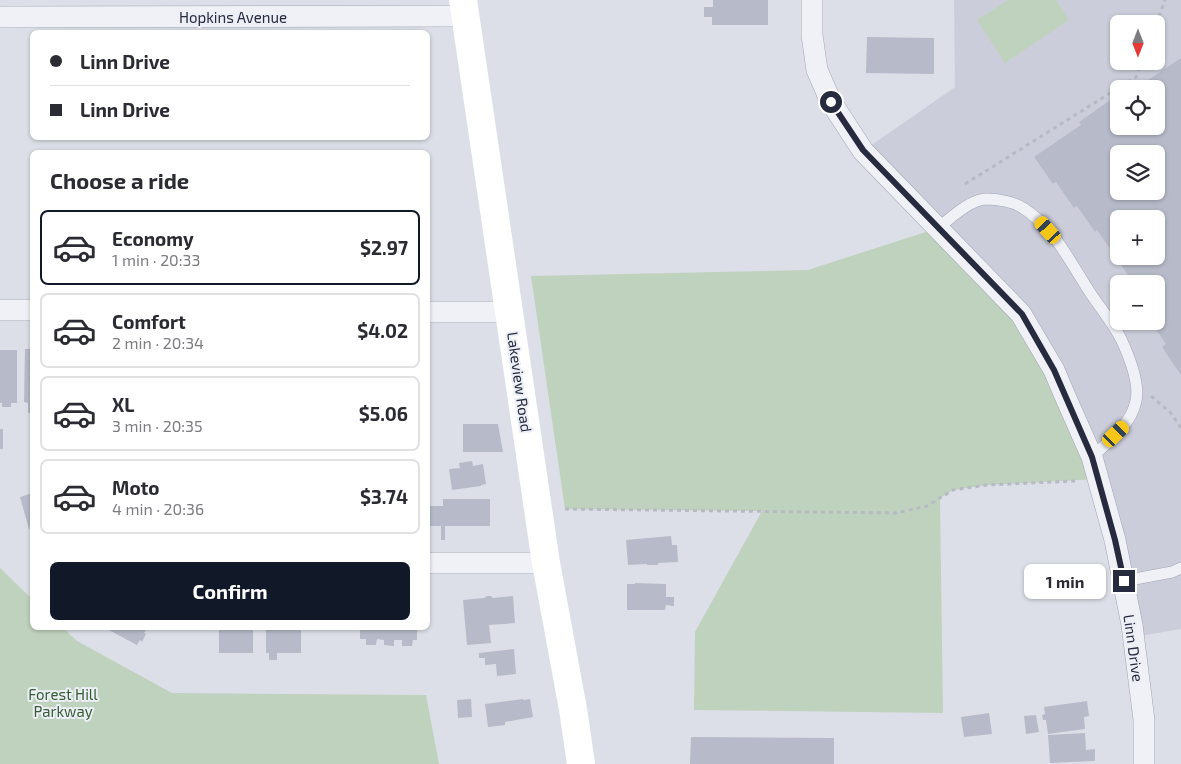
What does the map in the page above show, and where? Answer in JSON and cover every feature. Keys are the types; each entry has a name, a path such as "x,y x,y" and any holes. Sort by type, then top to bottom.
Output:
{"street":[{"name":"Linn Drive","path":"812,0 812,34 817,70 831,102 863,150 1022,314 1054,370 1092,457 1115,540 1132,625 1144,720 1144,764"},
{"name":"Hopkins Avenue","path":"0,17 465,8"},
{"name":"Lakeview Road","path":"465,8 546,563 573,709 581,764"},
{"path":"0,310 30,310"},
{"path":"430,312 509,312"},
{"path":"430,563 546,563"}],"lane":[{"path":"938,228 955,214 976,201 986,199 1022,207 1040,221 1056,239 1120,338 1133,368 1137,389 1136,401 1124,427 1092,457"},
{"path":"1124,581 1172,572 1181,568"}],"path":[{"path":"1159,15 1165,0"},
{"path":"965,184 1136,77 1139,70"},
{"path":"1150,396 1170,412 1181,428"},
{"path":"565,509 896,513 927,506 953,490 987,485 1075,480"}],"shaded area":[{"path":"954,0 1181,0 1181,629 1134,637 1132,625 1054,370 863,151 955,87"}],"green space":[{"path":"1008,0 1056,0 1069,20 1005,63 977,20"},
{"path":"938,228 1021,314 1098,479 987,485 953,490 940,498 943,713 694,710 695,632 762,511 565,509 531,276 808,270"},
{"name":"Forest Hill Parkway","path":"0,568 30,597 30,630 65,630 77,641 172,693 426,695 439,764 0,764"}],"building":[{"path":"713,0 768,0 768,25 712,25 712,17 704,17 704,7 713,7"},
{"path":"867,37 934,38 934,74 866,73"},
{"path":"1181,58 1181,375 1162,347 1166,344 1156,330 1165,330 1165,275 1128,275 1121,265 1165,265 1165,210 1110,210 1110,249 1097,230 1095,232 1077,206 1074,208 1056,182 1053,184 1034,157 1081,125 1079,122 1110,100 1110,135 1165,135 1165,80 1148,80"},
{"path":"25,349 30,349 30,413 28,413 28,403 24,402"},
{"path":"0,350 17,350 17,403 11,403 11,407 2,407 2,403 0,403"},
{"path":"463,424 498,424 503,452 463,452"},
{"path":"0,429 3,429 3,449 0,449"},
{"path":"472,461 473,466 483,464 486,484 452,490 449,469 460,468 459,463"},
{"path":"30,494 29,529 20,497"},
{"path":"443,499 490,499 490,526 445,526 445,540 441,540 441,526 430,526 430,506 443,506"},
{"path":"671,536 672,545 677,545 678,562 658,563 658,565 628,565 626,540"},
{"path":"1056,564 1057,574 1073,572 1076,589 1037,596 1032,568"},
{"path":"627,584 666,584 666,597 674,597 674,606 666,605 665,610 627,610"},
{"path":"487,596 493,598 513,596 515,623 489,625 491,643 467,645 463,600"},
{"path":"109,630 146,630 142,642 140,640 137,645"},
{"path":"219,630 253,630 253,653 219,653"},
{"path":"266,630 301,630 301,653 277,653 277,660 269,660 269,653 266,653"},
{"path":"360,630 417,630 417,640 413,640 412,646 402,646 402,640 394,640 394,646 384,645 384,640 377,639 376,645 366,645 366,639 360,639"},
{"path":"514,649 516,674 497,676 496,664 485,665 485,658 479,658 479,653"},
{"path":"471,699 472,717 458,718 457,700"},
{"path":"530,699 533,717 505,722 505,725 488,727 485,704"},
{"path":"1087,701 1089,716 1084,717 1085,729 1048,734 1046,720 1043,720 1042,715 1045,714 1044,707"},
{"path":"989,713 992,734 964,737 961,717"},
{"path":"1036,715 1039,732 1026,734 1024,716"},
{"path":"1085,733 1086,750 1095,749 1095,761 1050,763 1048,735"},
{"path":"691,737 834,738 834,764 690,764"}],"route":[{"path":"831,102 863,150 1022,314 1054,370 1092,457 1115,540 1124,581"}]}
